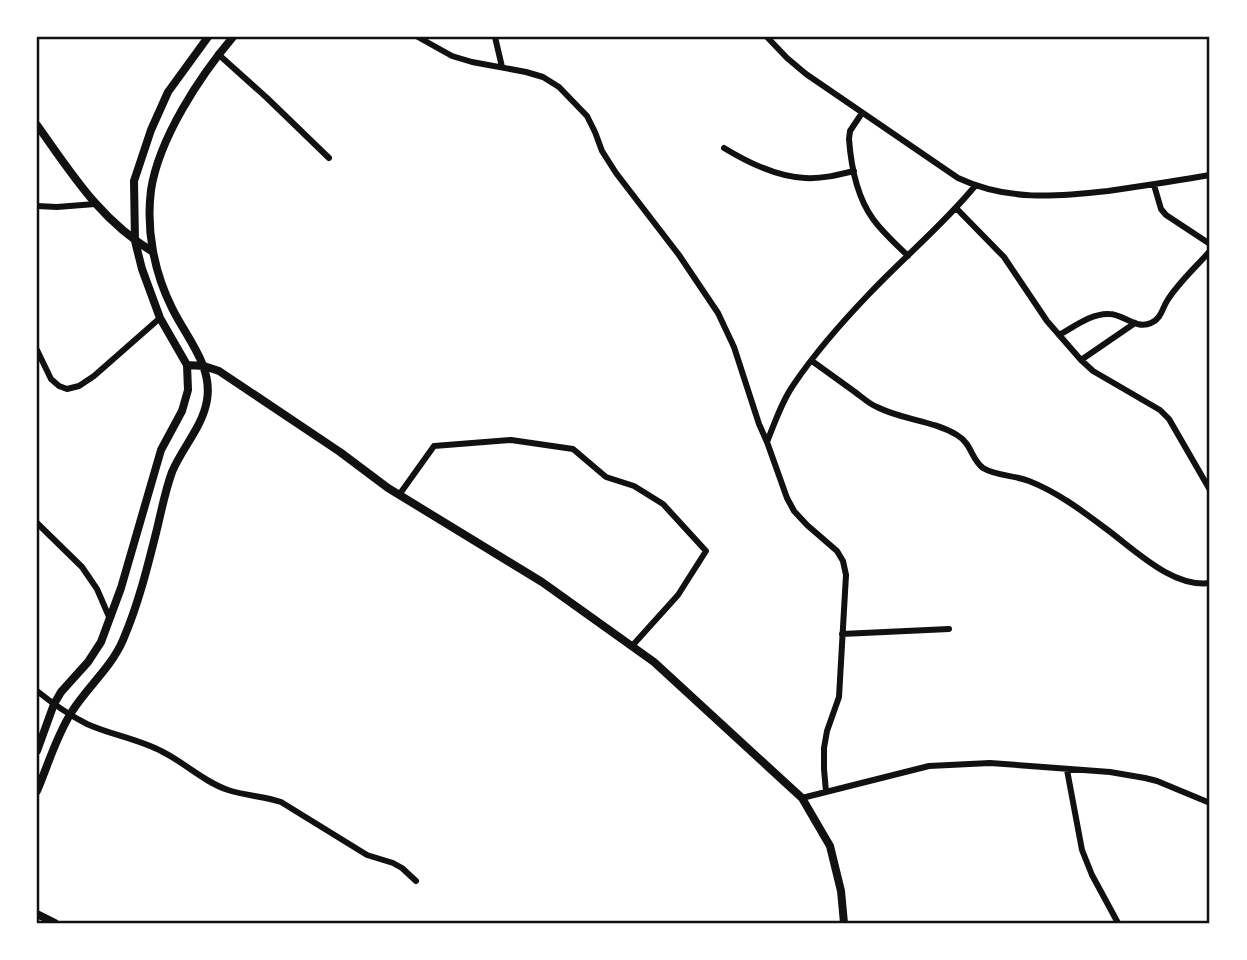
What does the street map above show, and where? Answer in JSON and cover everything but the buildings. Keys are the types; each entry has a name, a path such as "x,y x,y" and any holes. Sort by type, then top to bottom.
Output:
{"street":[{"path":"37,751 61,692 88,662 101,642 125,575 161,450 182,411 188,390 187,365 160,318 142,269 135,241 134,181 151,130 168,92 208,37"},
{"path":"37,791 70,714 122,644 144,581 172,474 207,402 208,385 204,366 171,307 155,266 149,224 152,188 163,150 189,97 233,37"},
{"path":"418,37 452,56 543,77 559,87 587,116 602,151 616,173 679,255 718,313 734,347 787,498 794,511 837,551 843,561 846,575 839,697 824,748 826,792"},
{"path":"495,37 502,67"},
{"path":"767,37 806,74 958,178 975,186 1024,196 1061,197 1210,175"},
{"path":"218,54 329,158"},
{"path":"862,113 850,131 849,139 860,194 875,222 908,256"},
{"path":"37,125 95,204 135,241 153,252"},
{"path":"724,148 739,157 790,177 808,179 854,171"},
{"path":"1154,185 1166,215 1210,244"},
{"path":"767,442 793,384 869,294 957,209 975,186"},
{"path":"37,206 95,204"},
{"path":"957,209 1004,257 1040,312 1081,360 1093,371 1160,410 1169,419 1210,490"},
{"path":"1059,335 1100,315 1118,315 1143,325 1151,323 1157,319 1171,294 1210,251"},
{"path":"37,350 51,379 59,386 67,389 79,386 160,318"},
{"path":"1081,360 1135,323"},
{"path":"812,361 875,407 939,426 959,436 968,443 983,468 1045,487 1177,579 1189,583 1210,583"},
{"path":"187,365 204,366 219,371 399,495 542,582 654,662 802,798 830,846 841,891 844,923"},
{"path":"399,495 434,446 511,440 573,449 606,477 634,486 663,504 706,551 678,595 632,646"},
{"path":"37,523 82,567 97,589 110,619"},
{"path":"842,634 949,629"},
{"path":"37,691 86,723 164,752 199,776 225,789 281,802 367,855 402,868 416,881"},
{"path":"802,798 929,766 990,762 1110,772 1145,778 1210,803"},
{"path":"1067,769 1082,850 1118,923"},
{"path":"37,914 55,923"}]}
